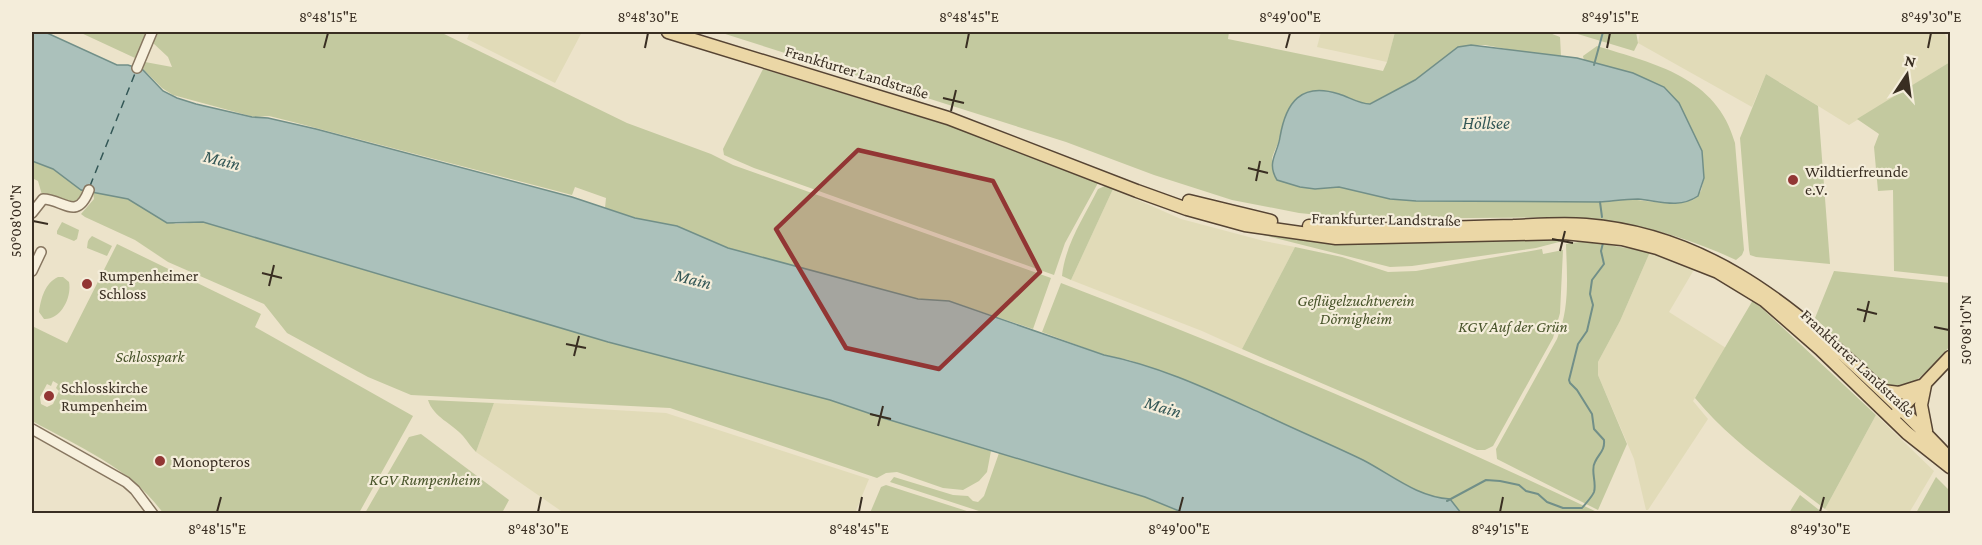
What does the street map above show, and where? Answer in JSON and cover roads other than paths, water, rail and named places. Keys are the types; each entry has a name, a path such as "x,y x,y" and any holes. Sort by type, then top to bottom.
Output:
{"main road":[{"name":"Frankfurter Landstraße","path":"668,32 948,118 1163,201 1245,225 1336,237 1564,232 1622,239 1657,248 1718,272 1764,300 1896,413 1928,435 1950,460"},
{"name":"Frankfurter Landstraße","path":"697,32 949,110 1150,188 1247,216 1298,225 1343,229 1563,224 1609,228 1645,235 1705,257 1761,287 1808,322 1882,391 1907,433 1950,467"},
{"path":"1896,413 1950,357"},
{"path":"1882,391 1899,393 1925,385"},
{"path":"1925,385 1921,414 1928,435"}],"street":[{"path":"137,68 152,32"},
{"path":"32,213 35,199 48,199 67,207 74,207 84,201 89,190"},
{"path":"32,271 41,252"},
{"path":"32,429 126,482 153,513"}],"water":[{"name":"Main","path":"32,32 45,32 117,65 128,65 143,70 163,91 196,104 316,129 572,197 635,218 677,226 728,248 918,299 949,301 1104,355 1165,372 1338,448 1416,490 1450,499 1461,513 1184,513 1145,497 830,400 608,342 203,222 167,223 128,199 81,190 53,169 32,161"},
{"name":"Höllsee","path":"1471,45 1577,58 1633,73 1664,87 1679,103 1702,151 1704,178 1698,196 1676,203 1638,199 1600,202 1416,201 1390,199 1339,187 1315,189 1300,187 1277,180 1273,163 1286,114 1291,105 1305,93 1326,91 1370,104 1415,80 1458,47"}],"waterway":[{"path":"1594,65 1603,32"},
{"path":"1600,202 1602,217"},
{"path":"1447,501 1486,480 1519,485 1526,491 1538,494 1547,502 1563,508 1582,508 1593,494 1594,465 1603,449 1604,440 1594,429 1592,414 1569,380 1578,344 1587,331 1593,305 1590,294 1592,280 1604,264 1601,251 1603,243"}],"place":[{"name":"Wildtierfreunde e.V.","path":"1793,180"},
{"name":"Rumpenheimer Schloss","path":"87,284"},
{"name":"Schlosskirche Rumpenheim","path":"49,396"},
{"name":"Monopteros","path":"160,461"}],"park label":[{"name":"Geflügelzuchtverein Dörnigheim","path":"1356,309"},
{"name":"KGV Auf der Grün","path":"1513,326"},
{"name":"Schlosspark","path":"150,356"},
{"name":"KGV Rumpenheim","path":"425,479"}]}
